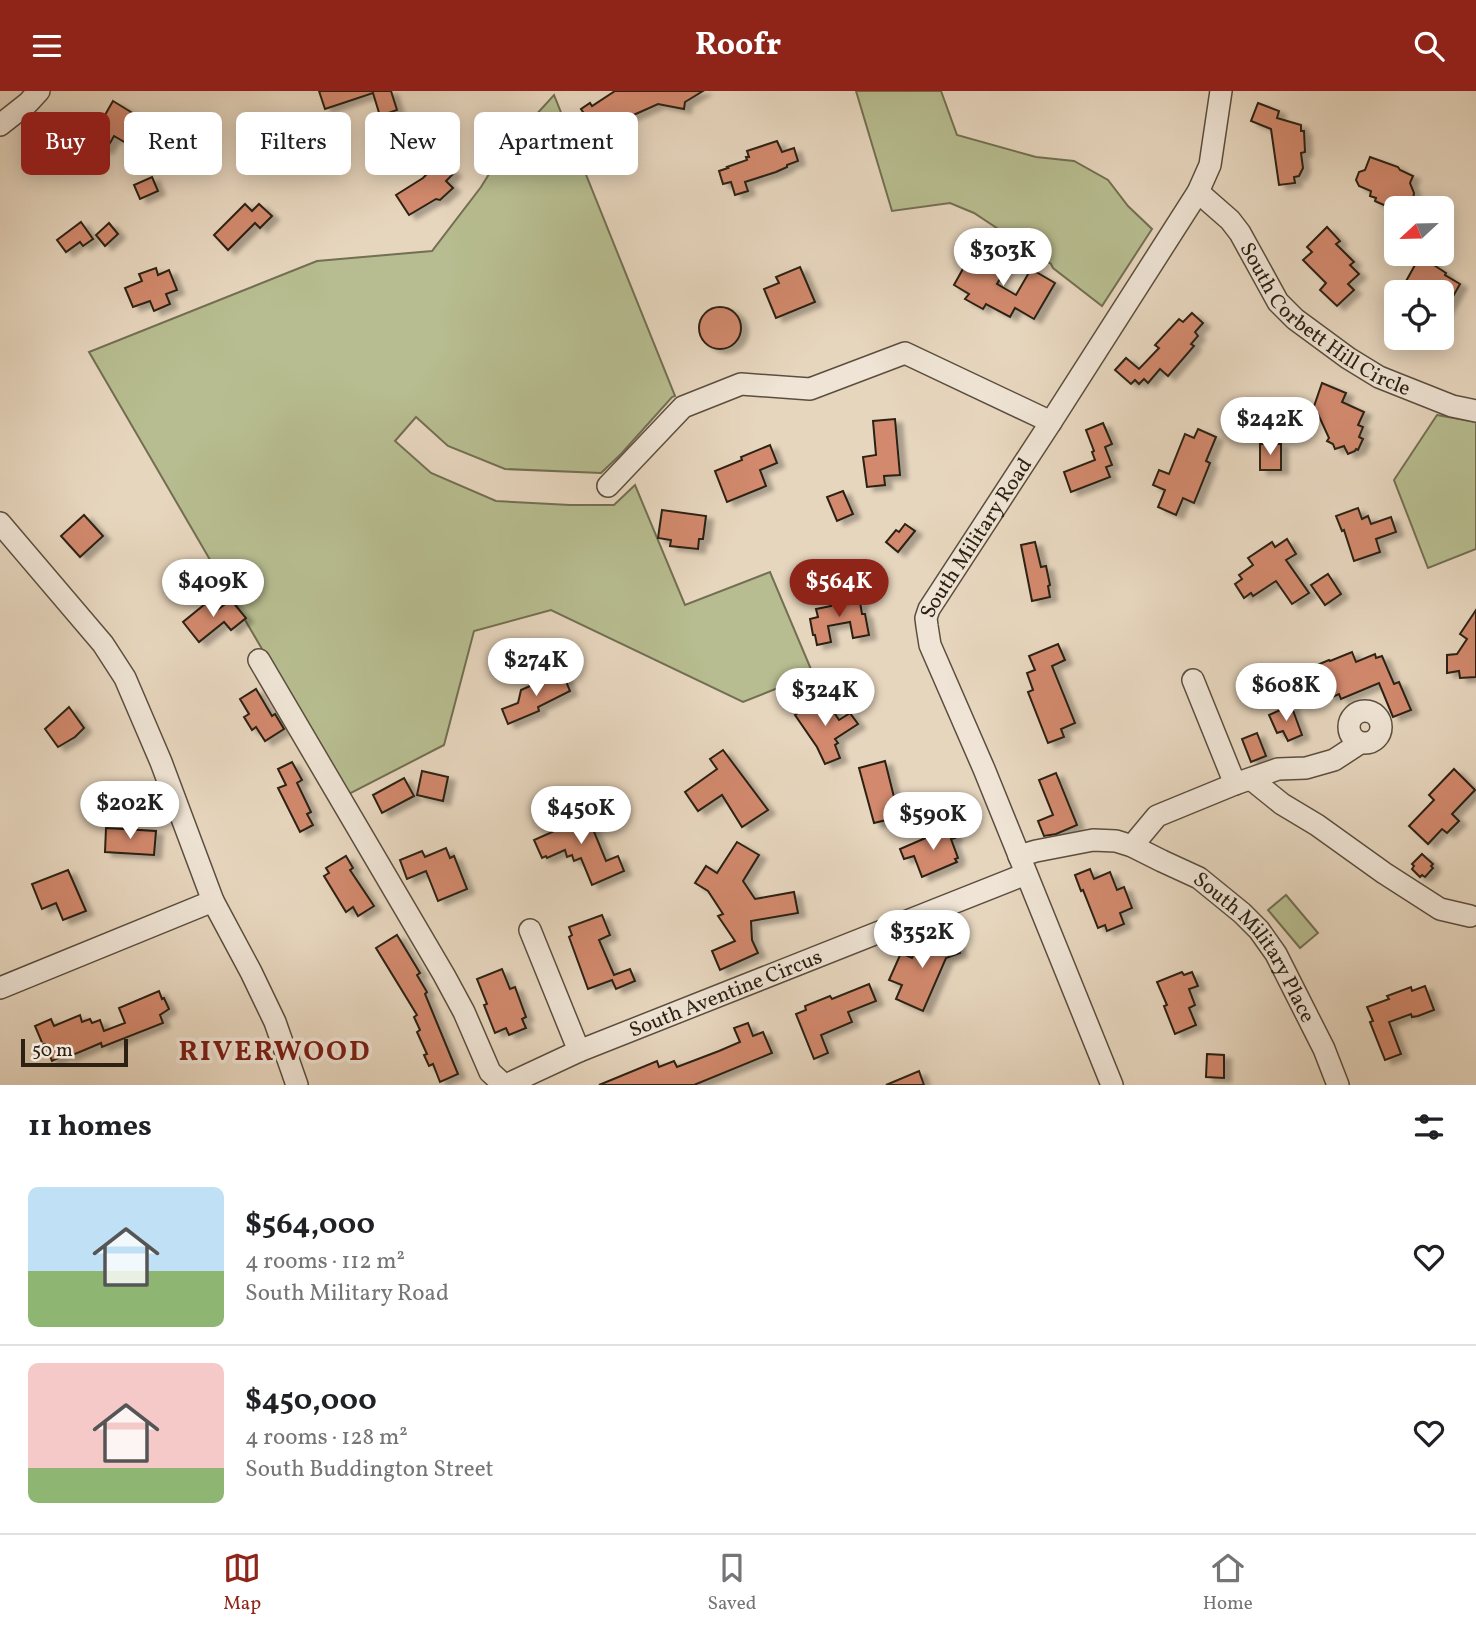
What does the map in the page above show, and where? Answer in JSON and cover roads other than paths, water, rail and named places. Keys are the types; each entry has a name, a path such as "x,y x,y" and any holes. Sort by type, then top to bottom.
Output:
{"street":[{"path":"0,125 29,103 39,91"},
{"name":"South Military Road","path":"1112,1085 930,645 926,618 929,608 1198,191 1210,165 1221,91"},
{"name":"South Corbett Hill Circle","path":"1198,191 1230,220 1240,233 1278,302 1295,319 1379,377 1452,406 1476,411"},
{"path":"608,486 683,407 741,384 810,389 905,353 1051,422"},
{"path":"0,523 103,644 125,678 161,762 213,901 270,1010 297,1085"},
{"name":"South Aventine Circus","path":"259,660 444,975 464,1012 490,1072 505,1085 579,1051 1023,865"},
{"path":"1194,680 1243,782 1317,825 1440,909 1470,916"},
{"path":"1132,846 1157,816 1278,769 1306,768 1334,760 1360,743"},
{"name":"South Military Place","path":"1023,865 1036,851 1093,840 1116,841 1199,878 1242,913 1259,930 1276,954 1339,1085"},
{"path":"0,988 213,901"},
{"path":"530,930 579,1051"}],"district":[{"name":"RIVERWOOD","path":"275,1050"}]}
